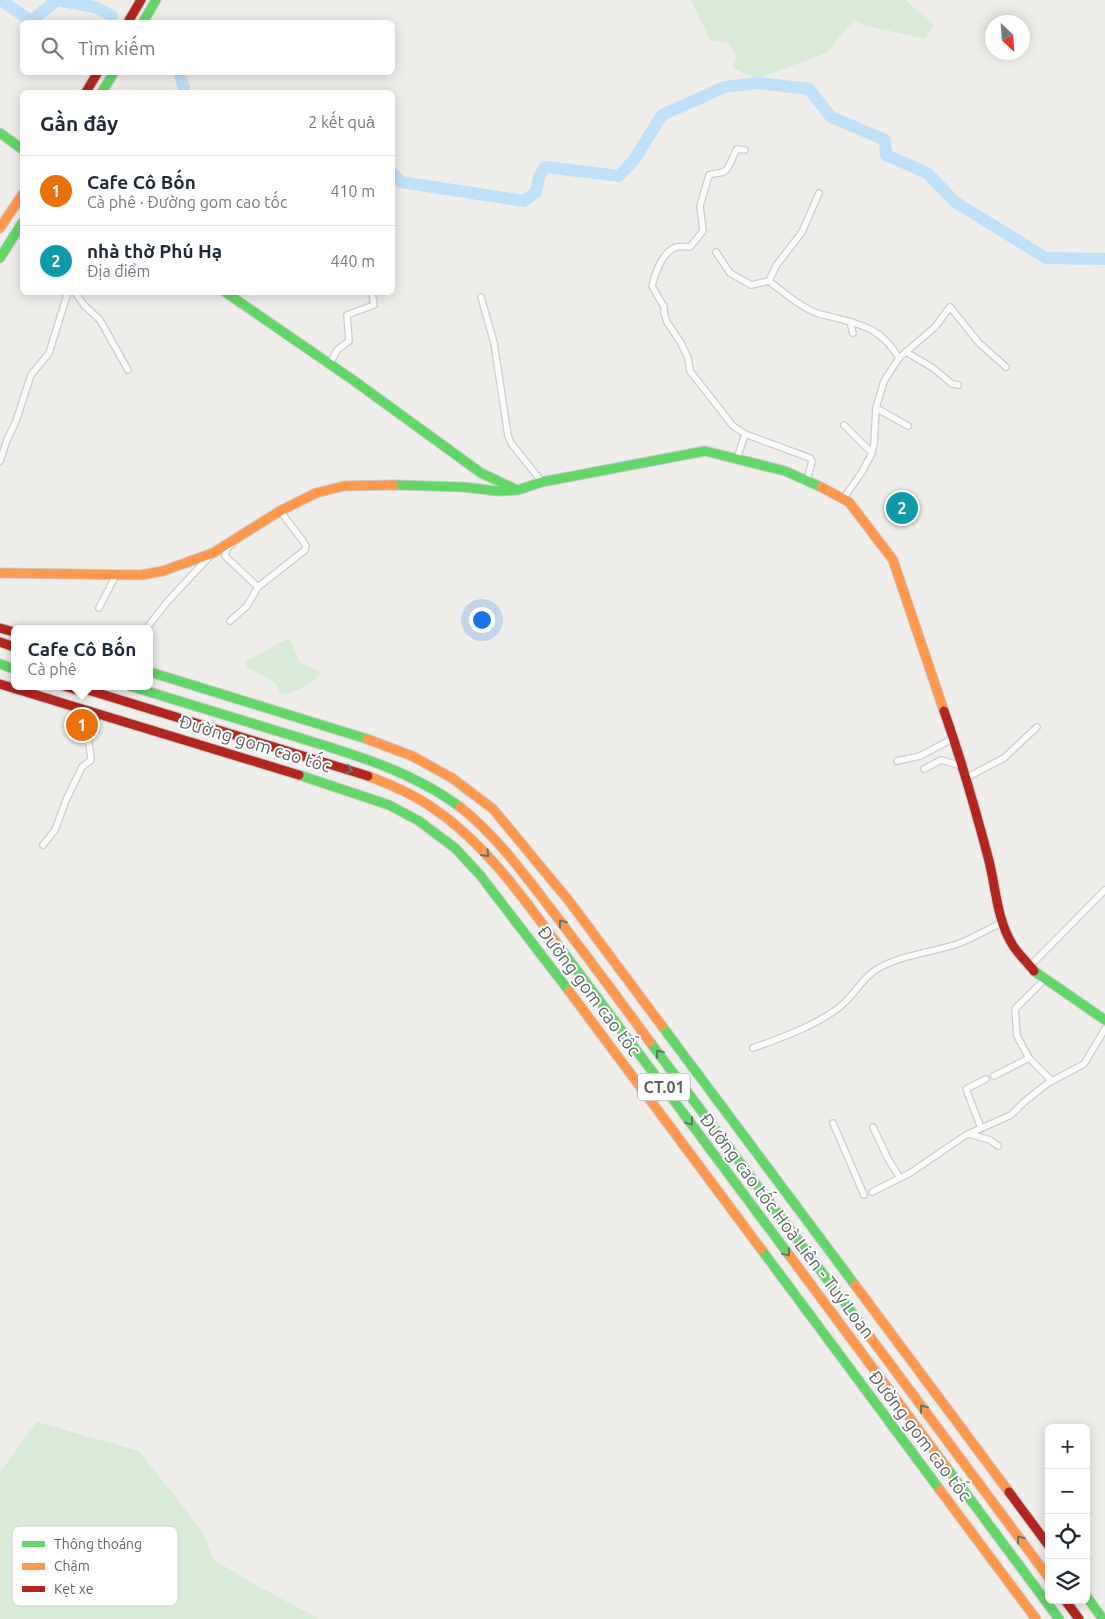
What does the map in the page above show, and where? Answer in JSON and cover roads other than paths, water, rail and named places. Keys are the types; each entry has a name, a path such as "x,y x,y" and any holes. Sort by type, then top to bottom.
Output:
{"main road":[{"path":"129,20 141,0"},
{"path":"144,20 156,0"},
{"path":"87,90 96,75"},
{"path":"103,90 112,75"},
{"path":"0,133 20,148"},
{"path":"0,228 20,198"},
{"path":"0,258 20,226"},
{"path":"229,295 330,364 481,473 518,490"},
{"path":"0,573 141,575 163,571 213,553 280,511 316,492 344,486 401,485 463,487 497,491 518,490 542,482 705,451 785,471 832,492 849,502 868,524 893,560 954,738 983,844 989,859 1002,923 1013,946 1030,966 1045,979 1105,1020"},
{"path":"477,490 483,488 486,484 485,478 481,473"},
{"path":"153,673 355,735 412,756 452,778 493,809 569,901 1045,1541"},
{"name":"Đường gom cao tốc","path":"20,690 330,784 388,805 420,821 455,848 480,875 528,936 1036,1619"},
{"path":"79,690 152,709"},
{"name":"Đường cao tốc Hoà Liên - Tuý Loan","path":"88,690 340,767 396,788 432,807 468,835 495,864 539,919 1059,1619"},
{"name":"Đường cao tốc Hoà Liên - Tuý Loan","path":"143,690 346,752 403,773 441,794 479,822 552,910 1045,1573"},
{"path":"1090,1601 1103,1619"},
{"path":"1068,1604 1079,1619"}],"street":[{"path":"745,150 737,149 724,172 709,175 700,206 703,231 690,247 672,248 659,264 652,286 664,307 667,322 681,343 688,358 690,371 733,426 745,434 810,458 812,461 807,481"},
{"path":"769,281 776,266 802,232 818,192"},
{"path":"716,252 730,273 751,285 769,281"},
{"path":"769,281 793,300 811,311 865,326 884,337 899,358"},
{"path":"0,461 31,375 49,353 67,295"},
{"path":"77,295 84,305 100,320 128,370"},
{"path":"330,364 338,350 349,341 347,316 374,305 372,295"},
{"path":"481,297 494,343 508,436 542,482"},
{"path":"843,499 862,472 872,453 876,408 884,381 899,358 935,327 950,307 979,343 1006,367"},
{"path":"852,322 853,333"},
{"path":"906,352 933,368 952,384 958,386"},
{"path":"876,408 908,426"},
{"path":"844,425 872,453"},
{"path":"737,460 745,434"},
{"path":"230,622 247,606 258,587 305,550 306,546 280,511"},
{"path":"236,538 227,549 225,556 258,587"},
{"path":"149,625 167,602 213,553"},
{"path":"99,608 116,575"},
{"path":"43,845 55,830 72,784 82,767 91,760 92,750 89,744 91,727 97,713"},
{"path":"966,778 1004,758 1037,727"},
{"path":"897,761 920,756 954,738"},
{"path":"924,769 941,760 962,766"},
{"path":"1030,966 1105,890"},
{"path":"753,1048 785,1037 834,1011 878,968 906,957 960,944 1002,923"},
{"path":"1045,979 1015,1009 1017,1036 1029,1058 1052,1081"},
{"path":"872,1192 929,1162 969,1134 1011,1115 1024,1102 1052,1081 1084,1064 1105,1029"},
{"path":"994,1076 1029,1058"},
{"path":"981,1128 966,1089 986,1079"},
{"path":"833,1123 864,1195"},
{"path":"873,1127 887,1157 900,1178"},
{"path":"969,1134 990,1140 998,1146"}],"waterway":[{"path":"1,0 30,20"},
{"path":"32,20 57,0 95,7 112,16"},
{"path":"180,75 184,90"},
{"path":"395,176 401,182 524,201 536,192 539,177 545,167 619,176 634,160 662,115 725,87 759,83 809,89 831,117 885,140 886,155 927,173 955,202 1046,258 1105,259"}],"place":[{"name":"nhà thờ Phú Hạ","path":"902,508"},
{"name":"Cafe Cô Bốn","path":"82,725"}]}
